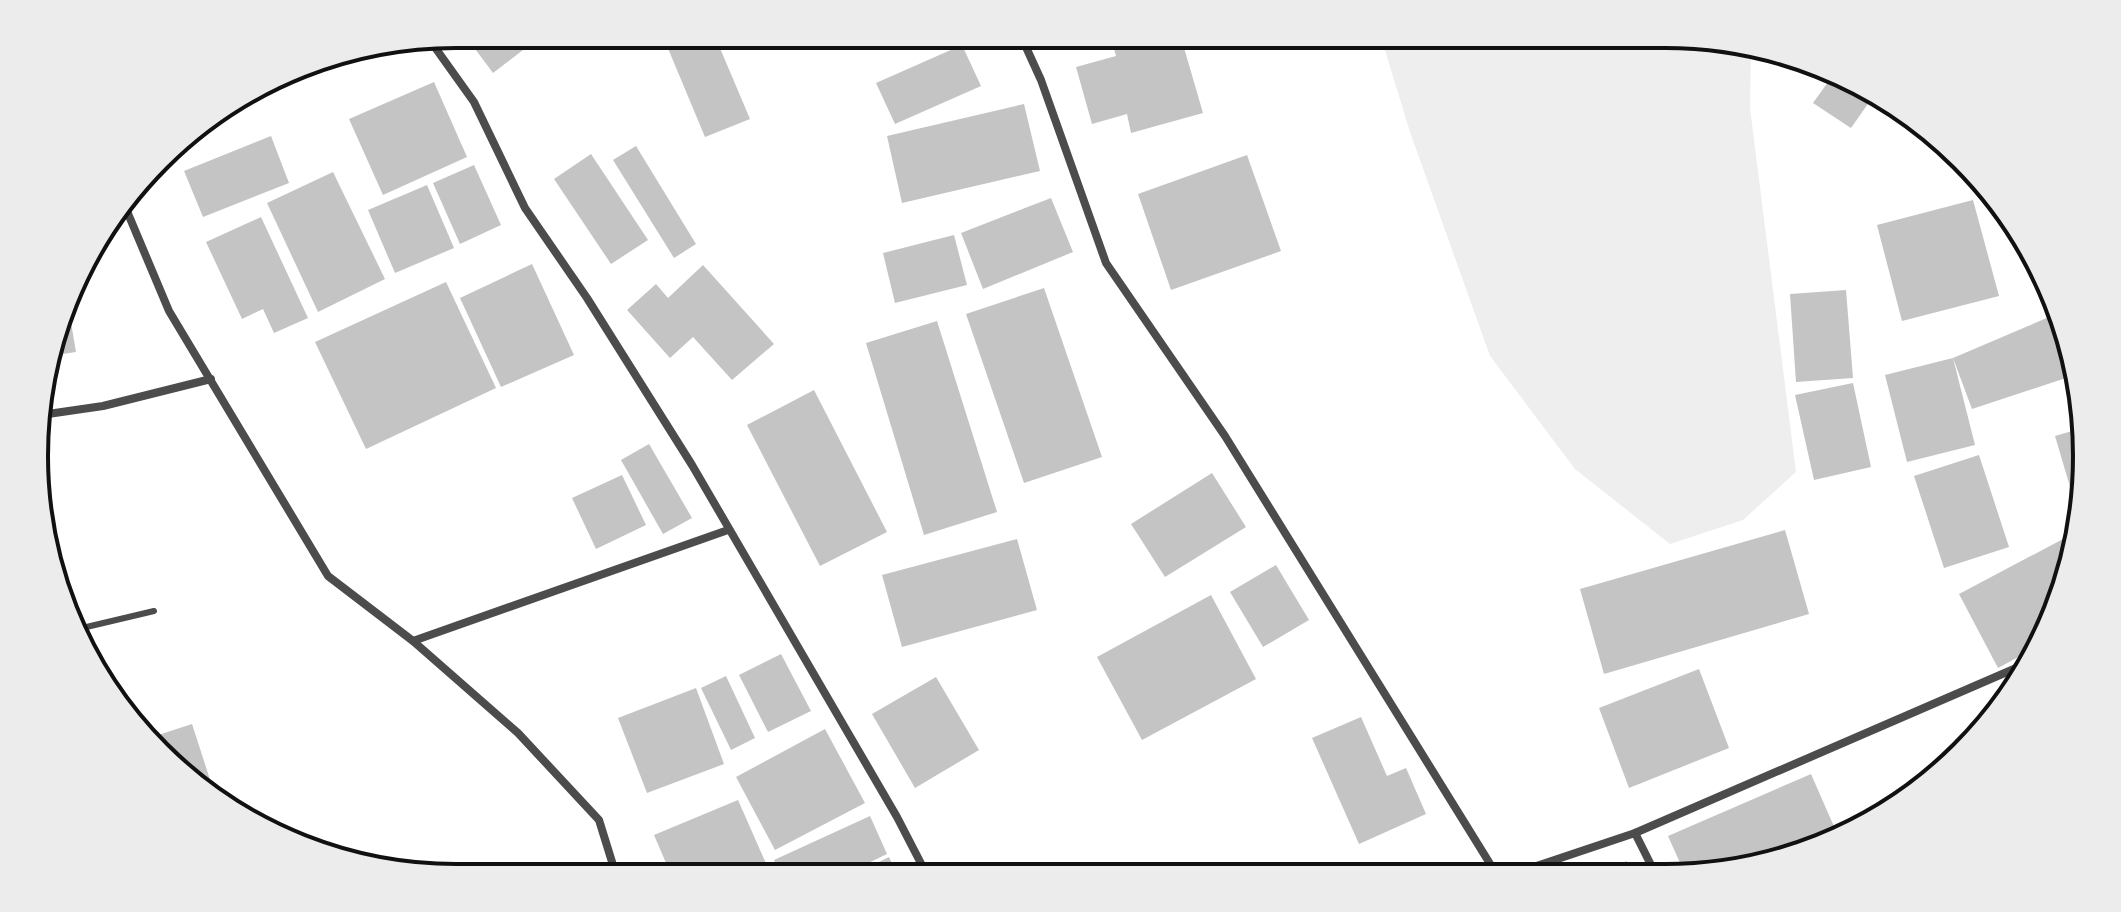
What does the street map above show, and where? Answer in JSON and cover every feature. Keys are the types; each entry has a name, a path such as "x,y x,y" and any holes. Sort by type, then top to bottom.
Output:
{"street":[{"path":"1026,48 1041,80 1106,263 1225,436 1490,864"},
{"path":"436,49 474,102 525,208 587,298 692,465 921,864"},
{"path":"128,214 169,311 328,576 413,641 518,733 599,820 613,864"},
{"path":"50,414 103,406 211,379"},
{"path":"413,641 728,530"},
{"path":"1543,864 1635,833 2012,670"},
{"path":"1635,833 1650,864"}],"lane":[{"path":"86,627 154,611"}],"shaded area":[{"path":"1384,48 1665,48 1718,51 1751,57 1750,108 1796,472 1743,520 1670,544 1575,469 1490,356 1410,132"}],"building":[{"path":"474,48 526,48 493,73"},
{"path":"668,48 720,48 750,119 705,137"},
{"path":"955,48 963,48 981,86 895,124 876,83"},
{"path":"1114,48 1184,48 1203,113 1131,133 1127,114 1092,124 1076,67 1116,56"},
{"path":"434,82 467,157 383,195 349,119"},
{"path":"1828,82 1869,103 1851,128 1813,103"},
{"path":"1024,104 1040,171 902,203 887,136"},
{"path":"271,136 289,183 203,217 184,171"},
{"path":"636,146 696,244 674,258 613,160"},
{"path":"591,154 648,240 611,264 554,179"},
{"path":"1247,155 1281,251 1171,290 1138,194"},
{"path":"474,165 501,225 460,244 433,183"},
{"path":"333,172 385,279 318,312 267,203"},
{"path":"427,185 454,248 395,273 368,210"},
{"path":"1051,198 1073,252 983,289 961,233"},
{"path":"1973,200 1999,296 1902,321 1877,225"},
{"path":"261,217 308,318 274,333 263,309 242,319 206,242"},
{"path":"954,235 967,285 895,303 883,253"},
{"path":"532,264 574,355 501,387 460,298"},
{"path":"703,265 774,344 732,380 693,337 670,358 627,310 656,284 668,298"},
{"path":"446,282 496,388 366,449 315,342"},
{"path":"1044,288 1102,457 1024,483 966,314"},
{"path":"1846,290 1853,378 1796,382 1790,294"},
{"path":"2048,317 2065,378 1972,409 1953,358"},
{"path":"937,321 997,512 924,535 866,343"},
{"path":"71,322 76,352 61,354"},
{"path":"1953,358 1975,445 1907,462 1885,375"},
{"path":"1853,383 1871,467 1814,480 1795,395"},
{"path":"814,390 887,532 820,566 747,425"},
{"path":"2072,431 2071,491 2055,436"},
{"path":"649,444 692,518 663,534 621,460"},
{"path":"1979,455 2009,547 1944,568 1914,476"},
{"path":"1212,473 1246,527 1165,577 1131,524"},
{"path":"622,475 646,525 596,549 572,498"},
{"path":"1785,530 1809,614 1604,674 1580,589"},
{"path":"1017,539 1037,610 902,647 882,575"},
{"path":"2064,541 2051,587 2031,636 2020,656 1998,668 1959,594"},
{"path":"1276,565 1309,620 1263,647 1230,592"},
{"path":"1211,595 1256,679 1142,740 1097,657"},
{"path":"781,654 811,711 768,732 739,675"},
{"path":"1699,669 1729,748 1629,788 1599,708"},
{"path":"726,676 755,738 731,750 701,688"},
{"path":"936,677 979,750 915,788 872,714"},
{"path":"696,688 724,764 647,793 618,718"},
{"path":"1361,717 1387,776 1406,768 1426,814 1359,844 1312,738"},
{"path":"192,724 211,782 187,763 159,735"},
{"path":"825,729 865,803 775,850 736,777"},
{"path":"1811,774 1834,827 1771,850 1692,863 1680,863 1668,836"},
{"path":"738,800 766,864 666,864 654,835"},
{"path":"870,816 887,854 866,864 776,864 774,860"},
{"path":"889,857 892,864 875,864"}]}
